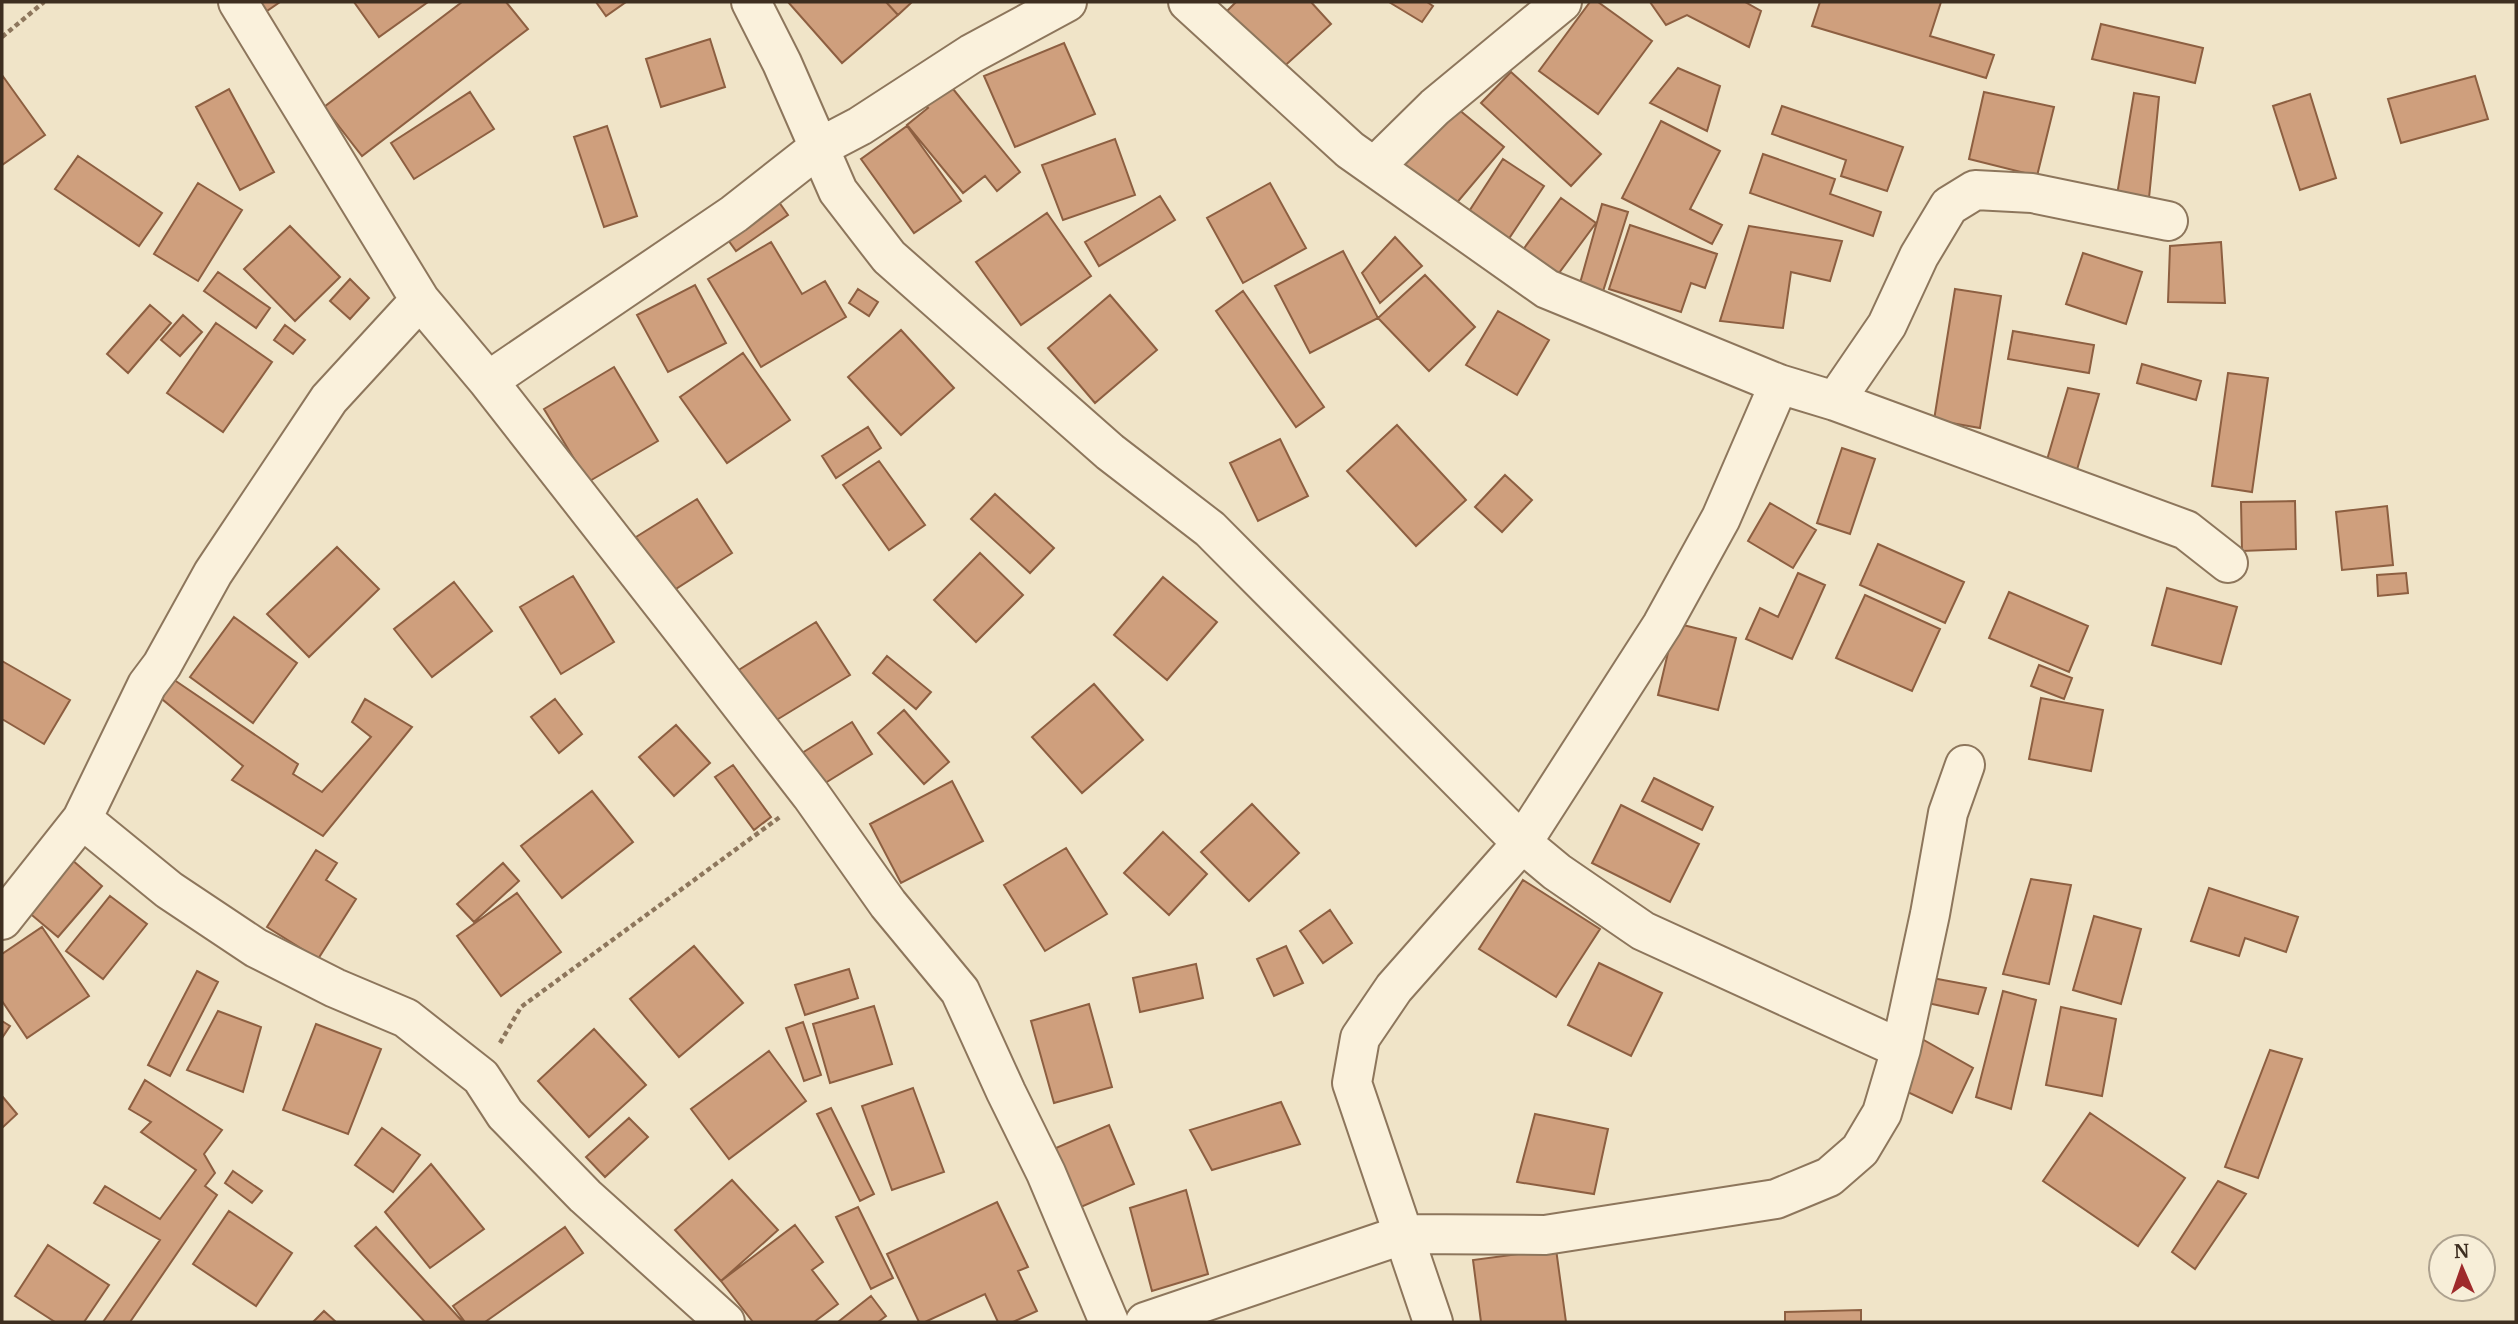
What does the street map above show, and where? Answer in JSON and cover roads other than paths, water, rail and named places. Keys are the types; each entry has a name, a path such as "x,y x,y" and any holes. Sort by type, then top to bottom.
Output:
{"street":[{"path":"238,2 420,300 488,381 811,795 888,904 960,991 1046,1173 1109,1322"},
{"path":"751,2 782,63 838,191 889,257 1110,452 1210,530 1522,843 1557,872 1643,931 1901,1049"},
{"path":"488,381 723,221 818,148 860,126 971,54 1067,2"},
{"path":"1188,2 1350,150 1547,289 1779,384 1835,401 2186,530 2228,563"},
{"path":"1374,167 1435,107 1562,2"},
{"path":"1835,401 1887,325 1919,256 1949,206 1975,190 2032,193 2168,221"},
{"path":"2,920 82,819 147,685 162,665 220,563 329,399 420,300"},
{"path":"1433,1322 1352,1083 1360,1038 1394,988 1522,843 1662,625 1721,517 1779,384"},
{"path":"1146,1322 1405,1234 1545,1235 1776,1199 1829,1177 1860,1150 1882,1113 1901,1049 1948,813 1965,765"},
{"path":"82,819 169,890 256,948 335,988 405,1018 481,1077 505,1114 585,1196 725,1322"}]}
